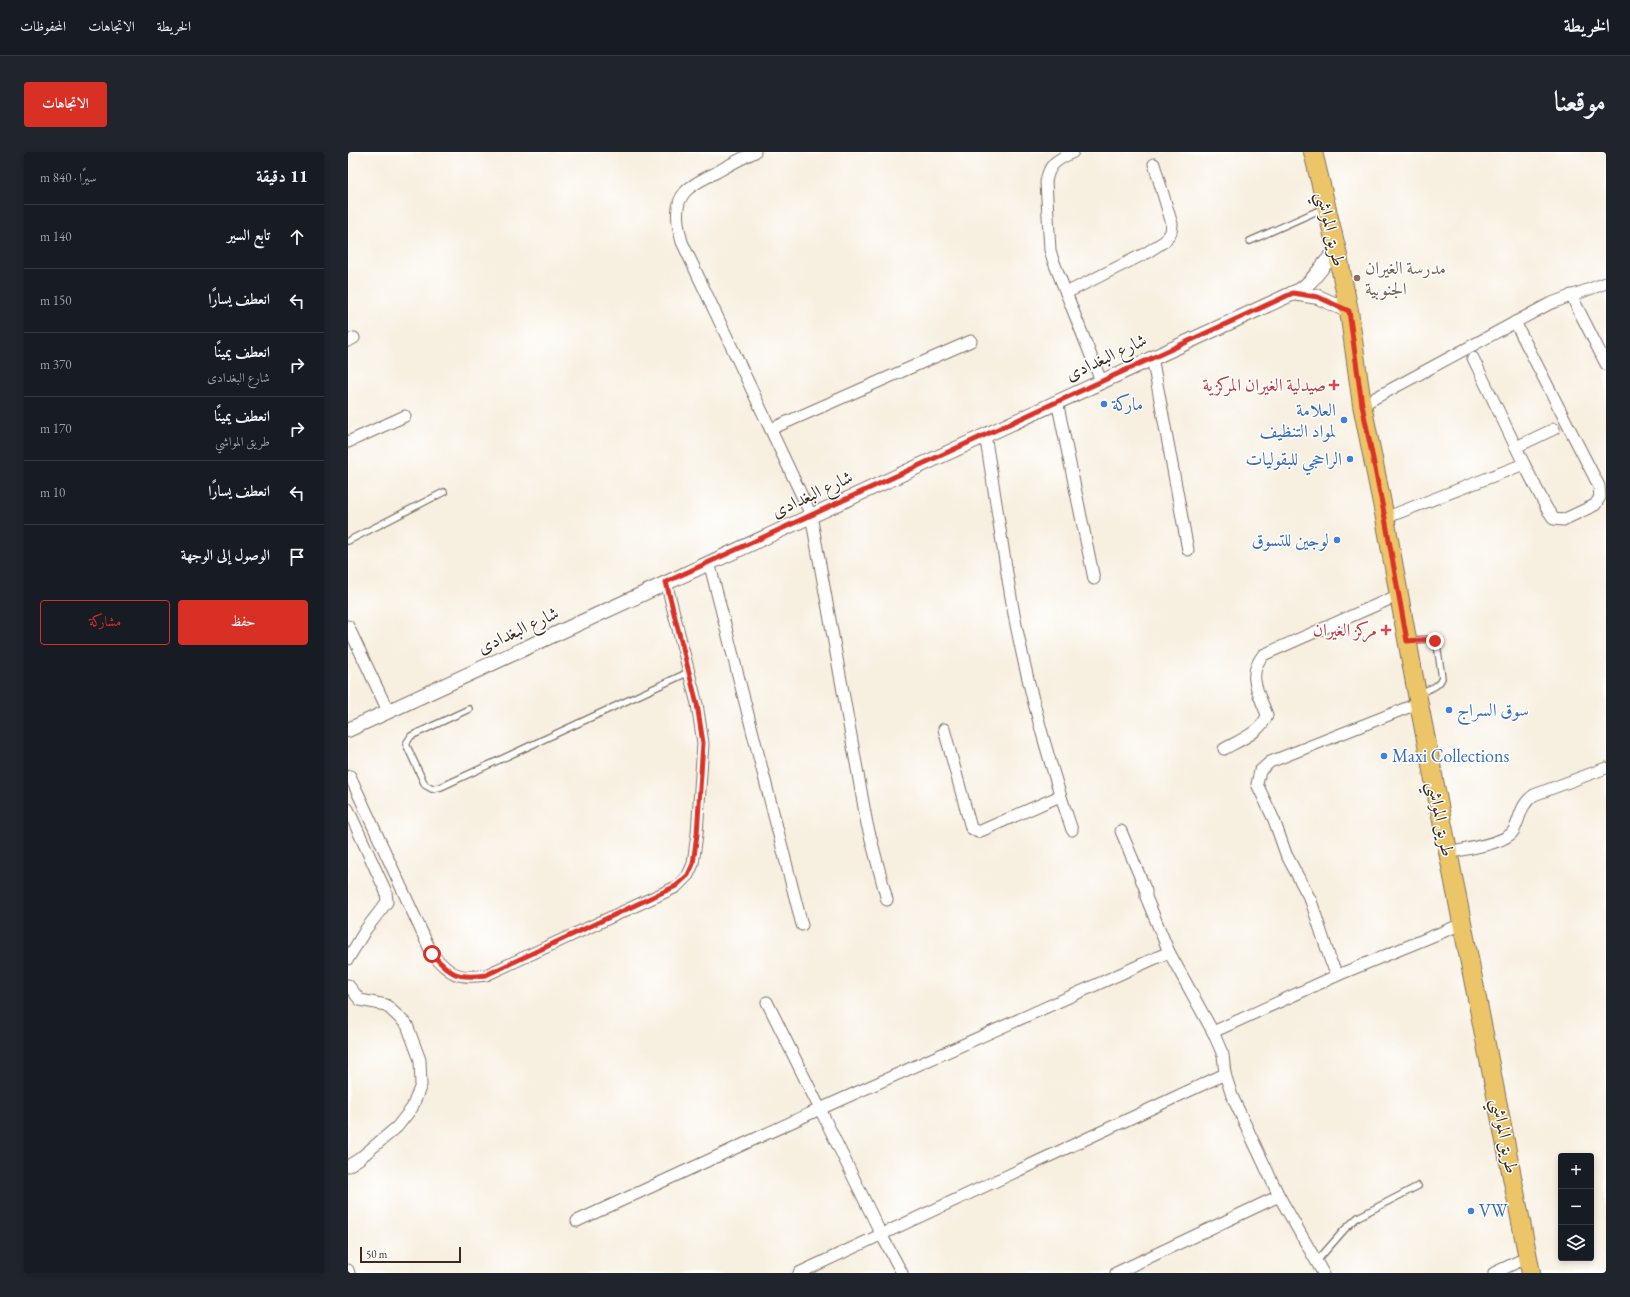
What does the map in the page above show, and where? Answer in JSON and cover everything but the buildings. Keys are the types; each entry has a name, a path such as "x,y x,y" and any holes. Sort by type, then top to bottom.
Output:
{"main road":[{"name":"طريق المواشي","path":"1313,152 1349,311 1362,405 1385,518 1448,853 1530,1265"}],"street":[{"path":"755,152 696,183 685,192 680,204 678,215 679,229 682,242 810,515 867,824 887,900"},
{"path":"1073,152 1054,162 1047,171 1046,182 1050,250 1102,380"},
{"path":"1066,293 1146,253 1165,241 1172,224 1154,164"},
{"name":"شارع البغدادى","path":"348,730 810,515 1293,293 1313,280 1326,261 1336,251"},
{"path":"1362,405 1549,304 1606,283"},
{"path":"1293,293 1318,297 1349,311"},
{"path":"1572,295 1606,364"},
{"path":"1473,358 1524,464 1547,509 1554,519 1564,520 1595,505 1600,497 1599,486 1515,322"},
{"path":"771,429 971,341"},
{"path":"1152,357 1188,550"},
{"path":"1057,401 1094,579"},
{"path":"348,442 405,416"},
{"path":"1516,447 1554,429"},
{"path":"985,435 1016,624 1036,715 1060,796 1072,830"},
{"path":"1385,518 1524,464"},
{"path":"709,562 802,925"},
{"path":"350,776 432,954 444,967 458,976 470,977 486,975 676,886 688,875 693,864 697,834 703,743 697,704 666,582"},
{"path":"1224,749 1259,728 1265,722 1267,716 1253,676 1256,664 1263,655 1399,595"},
{"path":"348,626 388,711"},
{"path":"1338,976 1331,962 1310,901 1286,854 1274,820 1257,784 1260,771 1270,762 1418,699"},
{"path":"944,729 971,828 978,832 1060,796"},
{"path":"1448,853 1503,840 1514,831 1526,801 1534,795 1606,768"},
{"path":"348,809 386,892 387,902 366,930 348,959"},
{"path":"1120,831 1146,891 1146,897 1169,952 1213,1032 1223,1055 1225,1074 1232,1096 1279,1196 1323,1273"},
{"path":"1213,1032 1338,976 1462,924"},
{"path":"577,1221 820,1109 1169,952"},
{"path":"348,985 360,1000 386,1005 407,1025 420,1060 421,1085 412,1108 397,1127 359,1159 348,1166"},
{"path":"767,1002 881,1234 902,1273"},
{"path":"799,1273 1225,1074"},
{"path":"1116,1273 1279,1196"},
{"path":"1494,1273 1530,1265"}],"lane":[{"path":"1250,241 1326,207"},
{"path":"348,541 444,492"},
{"path":"1407,641 1431,639 1435,641 1437,645 1442,678 1441,682 1418,699"},
{"path":"469,709 411,736 406,744 425,785 432,789 441,787 689,672"},
{"path":"1317,1261 1345,1229 1358,1217 1418,1186"}],"place":[{"name":"مدرسة الغيران الجنوبية","path":"1357,278"},
{"name":"صيدلية الغيران المركزية","path":"1334,385"},
{"name":"ماركة","path":"1104,404"},
{"name":"العلامة لمواد التنظيف","path":"1344,420"},
{"name":"الراحجي للبقوليات","path":"1350,459"},
{"name":"لوجين للتسوق","path":"1337,540"},
{"name":"مركز الغيران","path":"1386,630"},
{"name":"سوق السراج","path":"1449,710"},
{"name":"Maxi Collections","path":"1384,756"},
{"name":"VW","path":"1471,1211"}],"route":[{"path":"432,954 444,967 458,976 470,977 486,975 676,886 688,875 693,864 697,834 703,743 697,704 666,582 1293,293 1318,297 1349,311 1362,405 1385,518 1407,641 1431,639 1435,641"}]}
